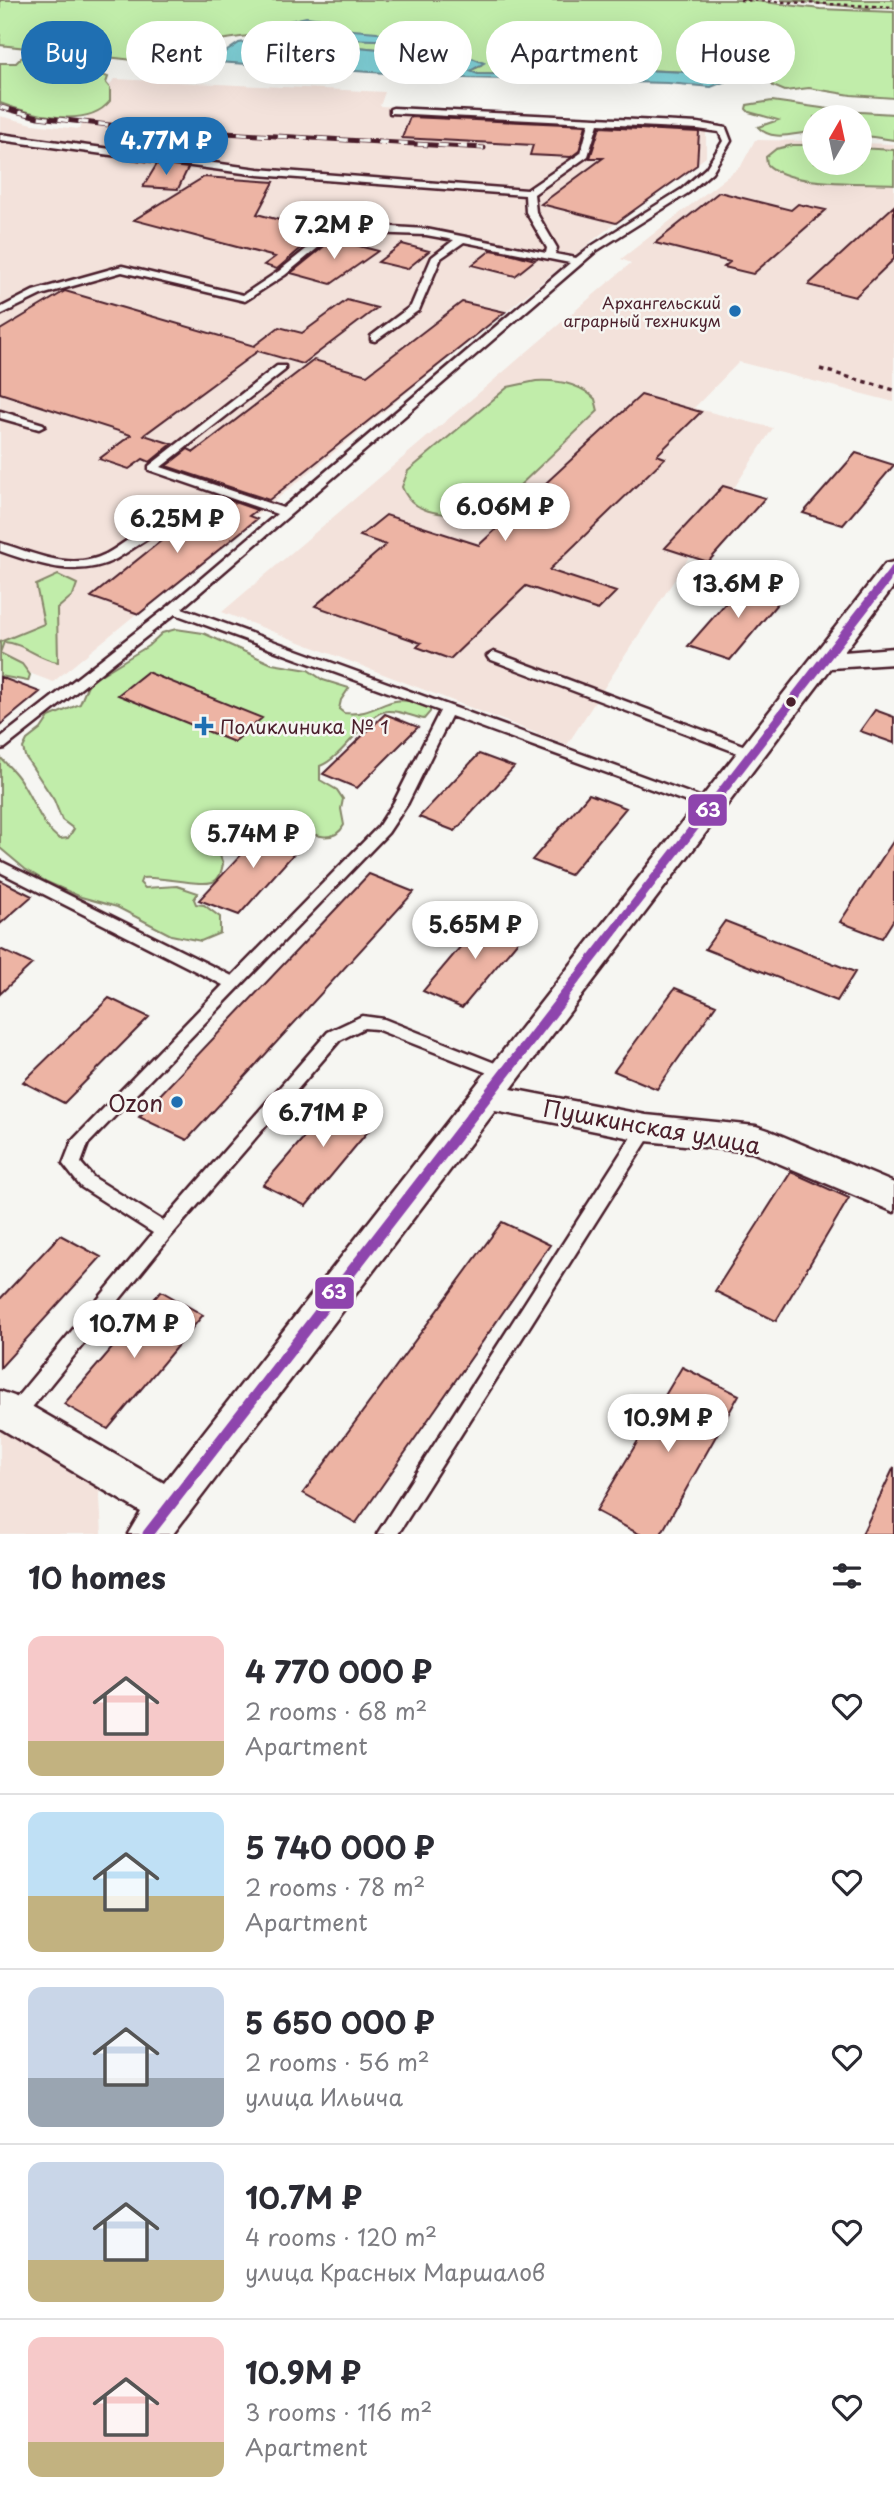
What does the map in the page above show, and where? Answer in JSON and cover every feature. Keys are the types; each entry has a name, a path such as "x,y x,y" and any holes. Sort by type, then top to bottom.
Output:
{"street":[{"path":"7,1412 158,1520 894,569"},
{"path":"822,662 894,656"},
{"name":"Пушкинская улица","path":"495,1084 646,1128 756,1139 894,1198"}],"lane":[{"path":"2,740 173,609 593,249 685,191 709,170 727,141 723,130 698,126 393,111"},
{"path":"0,137 258,172 529,193 585,154 594,121"},
{"path":"529,193 531,212 552,248 551,257"},
{"path":"0,312 37,293 122,269 245,298 282,273 335,229 426,232 579,262"},
{"path":"376,338 415,308 438,257 462,239"},
{"path":"281,368 153,468 285,513"},
{"path":"0,414 39,426"},
{"path":"0,547 49,564 80,567 106,559 148,533"},
{"path":"173,609 711,806"},
{"path":"494,656 751,753"},
{"path":"165,1231 87,1182 72,1164 80,1141 383,830 401,803 448,709"},
{"path":"0,866 232,982"},
{"path":"7,1412 334,1036 362,1022 377,1023 495,1084"},
{"path":"387,1534 646,1128"}],"path":[{"path":"740,0 894,7"},
{"path":"820,369 894,390"}],"shaded area":[{"path":"114,79 126,80 126,84 218,84 385,92 380,106 706,122 706,157 601,234 53,682 0,662 0,116 33,124 79,129"},
{"path":"755,140 802,141 802,175 872,175 872,143 894,144 894,402 739,362 694,408 773,428 567,745 222,612 631,263 621,259 741,166"},
{"path":"0,1420 99,1480 102,1534 0,1534"}],"green space":[{"path":"0,0 748,0 820,9 894,12 894,98 809,88 785,91 773,86 772,84 795,84 795,21 676,21 676,71 662,71 662,21 486,21 486,74 472,72 481,66 472,58 472,21 374,21 374,34 360,32 360,21 320,21 306,17 301,21 241,21 241,37 227,39 227,21 126,21 126,59 112,58 112,21 21,21 21,47 0,45"},
{"path":"781,0 894,0 894,8 866,8"},
{"path":"360,39 374,40 374,49 360,47"},
{"path":"21,58 21,84 107,84 110,88 110,101 100,110 73,117 41,115 0,103 0,63 16,63"},
{"path":"772,101 802,105 802,134 778,136 764,132 758,127 778,120 749,112 747,105"},
{"path":"872,113 894,114 894,140 872,137"},
{"path":"802,145 802,175 872,175 872,149 894,150 894,184 846,183 792,177 767,164 766,157 776,149"},
{"path":"536,381 560,382 582,389 595,399 598,411 497,507 472,513 444,514 418,506 409,498 402,487 408,471 508,387"},
{"path":"58,575 77,584 73,595 57,609 58,662 11,643 4,642 0,653 0,642 44,624 36,585"},
{"path":"176,629 203,633 272,664 308,670 323,680 349,688 339,709 344,713 367,711 402,700 430,707 430,712 424,719 397,712 379,713 363,726 338,754 320,766 320,780 337,790 343,799 341,809 344,825 338,833 321,836 273,822 258,828 235,850 218,850 223,864 216,880 193,883 142,878 140,883 145,888 177,886 198,893 194,899 196,904 204,905 220,917 220,933 201,941 171,935 117,907 81,897 47,882 25,869 0,848 0,757 20,780 53,834 60,839 68,838 74,829 62,820 54,800 25,756 23,748 27,740 41,729 49,717 80,704 89,682 148,646 162,633"},
{"path":"0,653 22,664 30,675 28,681 0,676"}],"water":[{"path":"306,17 327,21 289,21"},
{"path":"360,31 374,32 374,40 360,39"},
{"path":"239,43 241,64 227,63 227,51"},
{"path":"360,47 374,49 374,72 360,71"},
{"path":"472,58 484,63 472,70"},
{"path":"662,71 676,72 676,84 662,83"},
{"path":"472,72 486,74 486,79 472,78"},
{"path":"679,84 719,84 711,87"}],"building":[{"path":"410,117 586,125 579,151 571,157 530,155 533,145 402,138"},
{"path":"600,127 699,132 697,165 616,223 541,204 603,158 590,158"},
{"path":"157,164 188,168 178,189 143,187"},
{"path":"204,177 274,182 257,214 321,231 277,269 264,265 275,257 134,220"},
{"path":"719,192 791,210 798,204 826,210 753,274 724,267 730,262 655,243"},
{"path":"894,206 894,259 855,297 808,285"},
{"path":"333,239 378,251 331,284 291,273"},
{"path":"402,244 429,251 407,269 378,262"},
{"path":"491,250 535,260 515,276 472,265"},
{"path":"65,291 254,346 279,327 302,333 347,300 377,308 303,364 258,351 144,435 172,444 150,462 143,459 129,469 99,459 131,435 0,393 0,330"},
{"path":"462,302 505,312 269,500 166,466 188,449 194,452 314,360 367,375"},
{"path":"641,395 701,412 657,455 665,458 549,570 616,592 598,610 526,586 450,659 417,647 421,643 315,606 386,545 360,536 386,515 479,545"},
{"path":"856,453 894,465 843,525 803,513"},
{"path":"723,486 765,498 708,562 665,548"},
{"path":"217,496 257,510 249,516 257,519 139,614 91,597"},
{"path":"747,579 787,592 730,660 688,646"},
{"path":"147,672 262,718 234,742 118,695"},
{"path":"0,677 40,692 0,725"},
{"path":"875,710 894,717 894,743 860,731"},
{"path":"385,714 418,727 357,788 323,774"},
{"path":"479,754 514,767 455,831 419,817"},
{"path":"589,794 626,808 570,875 532,860"},
{"path":"269,825 307,839 239,915 199,900"},
{"path":"894,840 894,919 882,938 840,922"},
{"path":"369,874 414,892 187,1140 139,1117"},
{"path":"0,880 32,896 0,924"},
{"path":"488,914 527,930 462,1008 423,991"},
{"path":"725,921 855,972 837,1001 705,949"},
{"path":"0,949 32,964 0,994"},
{"path":"675,988 716,1005 657,1089 614,1071"},
{"path":"109,998 149,1017 64,1103 23,1082"},
{"path":"342,1093 384,1112 306,1206 263,1185"},
{"path":"791,1172 849,1198 776,1321 715,1291"},
{"path":"502,1222 550,1245 356,1523 303,1493"},
{"path":"60,1235 101,1257 0,1368 0,1299"},
{"path":"161,1291 203,1315 108,1429 64,1404"},
{"path":"682,1367 739,1395 661,1534 639,1534 596,1511"},
{"path":"894,1467 894,1534 862,1534"}],"railway":[{"path":"0,107 38,117 136,128 484,148"}],"transit line":[{"name":"63","path":"148,1534 894,569"}],"place":[{"name":"Архангельский аграрный техникум","path":"735,311"},
{"name":"Поликлиника № 1","path":"204,726"},
{"name":"Ozon","path":"177,1102"}]}
